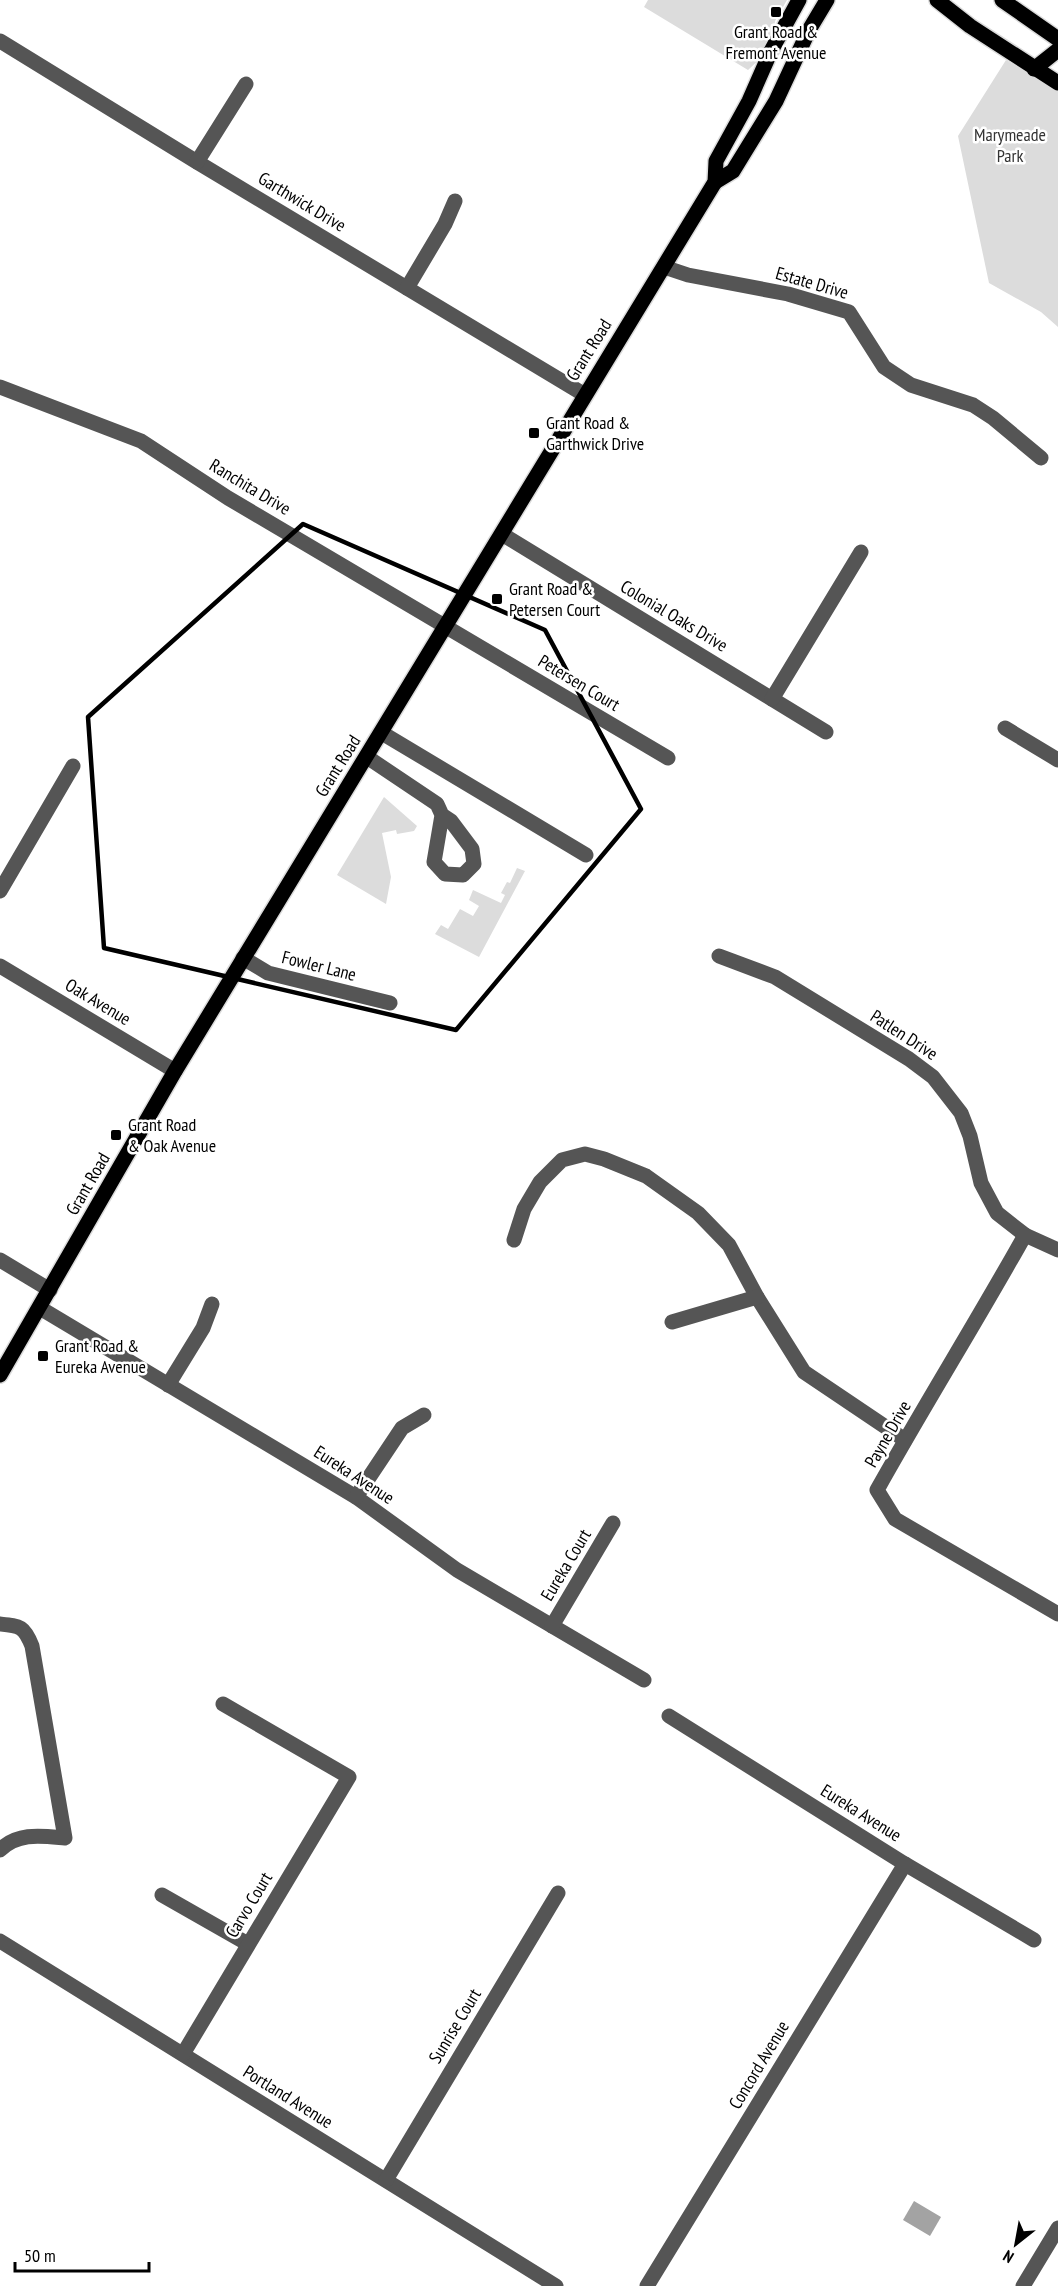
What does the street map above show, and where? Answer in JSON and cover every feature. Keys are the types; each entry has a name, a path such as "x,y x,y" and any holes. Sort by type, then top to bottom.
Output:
{"main road":[{"name":"Grant Road","path":"715,182 716,161 749,102 771,51 799,0"},
{"name":"Grant Road","path":"0,1375 175,1071 585,395 715,182 733,171 773,106 826,0"},
{"path":"937,0 1034,69 1058,83"},
{"path":"1002,0 1058,39"},
{"path":"1034,69 1058,50"}],"street":[{"name":"Garthwick Drive","path":"0,41 585,395"},
{"path":"197,162 246,84"},
{"path":"407,288 456,201"},
{"name":"Estate Drive","path":"664,267 688,275 788,294 849,312 884,367 911,385 973,405 993,418 1041,458"},
{"name":"Ranchita Drive","path":"0,387 141,441 228,498 471,640"},
{"name":"Colonial Oaks Drive","path":"502,534 826,732"},
{"path":"772,699 861,552"},
{"name":"Petersen Court","path":"471,640 668,758"},
{"path":"1005,728 1058,760"},
{"path":"382,733 586,855"},
{"path":"366,756 426,795 437,804 442,815"},
{"path":"0,891 73,766"},
{"name":"Patlen Drive","path":"719,956 775,977 909,1059 933,1077 961,1113 970,1136 981,1184 997,1213 1025,1235"},
{"name":"Fowler Lane","path":"243,958 268,974 390,1003"},
{"name":"Oak Avenue","path":"0,966 175,1071"},
{"path":"514,1240 524,1209 540,1182 562,1160 585,1154 646,1176 698,1213 729,1245 757,1297 804,1372 905,1440"},
{"path":"1025,1235 1058,1250"},
{"name":"Payne Drive","path":"1025,1235 878,1490 895,1520 1058,1614"},
{"path":"0,1260 50,1290"},
{"path":"672,1322 757,1297"},
{"path":"168,1385 203,1328 212,1304"},
{"name":"Eureka Avenue","path":"40,1308 356,1497 457,1570 644,1680"},
{"path":"356,1497 402,1428 424,1415"},
{"name":"Eureka Court","path":"552,1626 613,1523"},
{"path":"0,1624 20,1627 25,1631 32,1646 65,1838 32,1834 6,1844 0,1850"},
{"name":"Carvo Court","path":"183,2054 349,1777 223,1704"},
{"name":"Eureka Avenue","path":"669,1716 904,1864 1034,1940"},
{"name":"Concord Avenue","path":"647,2286 904,1864"},
{"name":"Sunrise Court","path":"386,2180 558,1893"},
{"path":"162,1895 248,1944"},
{"name":"Portland Avenue","path":"0,1941 556,2286"},
{"path":"1023,2286 1058,2228"}],"highlighted area":[{"path":"303,524 545,630 641,809 456,1030 104,948 88,717"}],"green space":[{"path":"648,0 787,0 775,21 773,38 763,56 748,70 644,7"},
{"name":"Marymeade Park","path":"1006,60 1058,91 1058,327 1041,312 989,283 958,136"},
{"path":"384,797 417,826 414,831 397,834 396,830 382,833 391,877 386,904 337,875"},
{"path":"517,868 525,871 479,957 435,934 441,925 448,929 460,909 473,916 479,906 469,900 473,890 501,903 505,895 501,893 507,882 510,883"}],"shaded area":[{"path":"914,2201 941,2217 930,2236 903,2220"}],"place":[{"name":"Grant Road & Fremont Avenue","path":"776,12"},
{"name":"Grant Road & Garthwick Drive","path":"534,433"},
{"name":"Grant Road & Petersen Court","path":"497,599"},
{"name":"Grant Road & Oak Avenue","path":"116,1135"},
{"name":"Grant Road & Eureka Avenue","path":"43,1356"}]}
